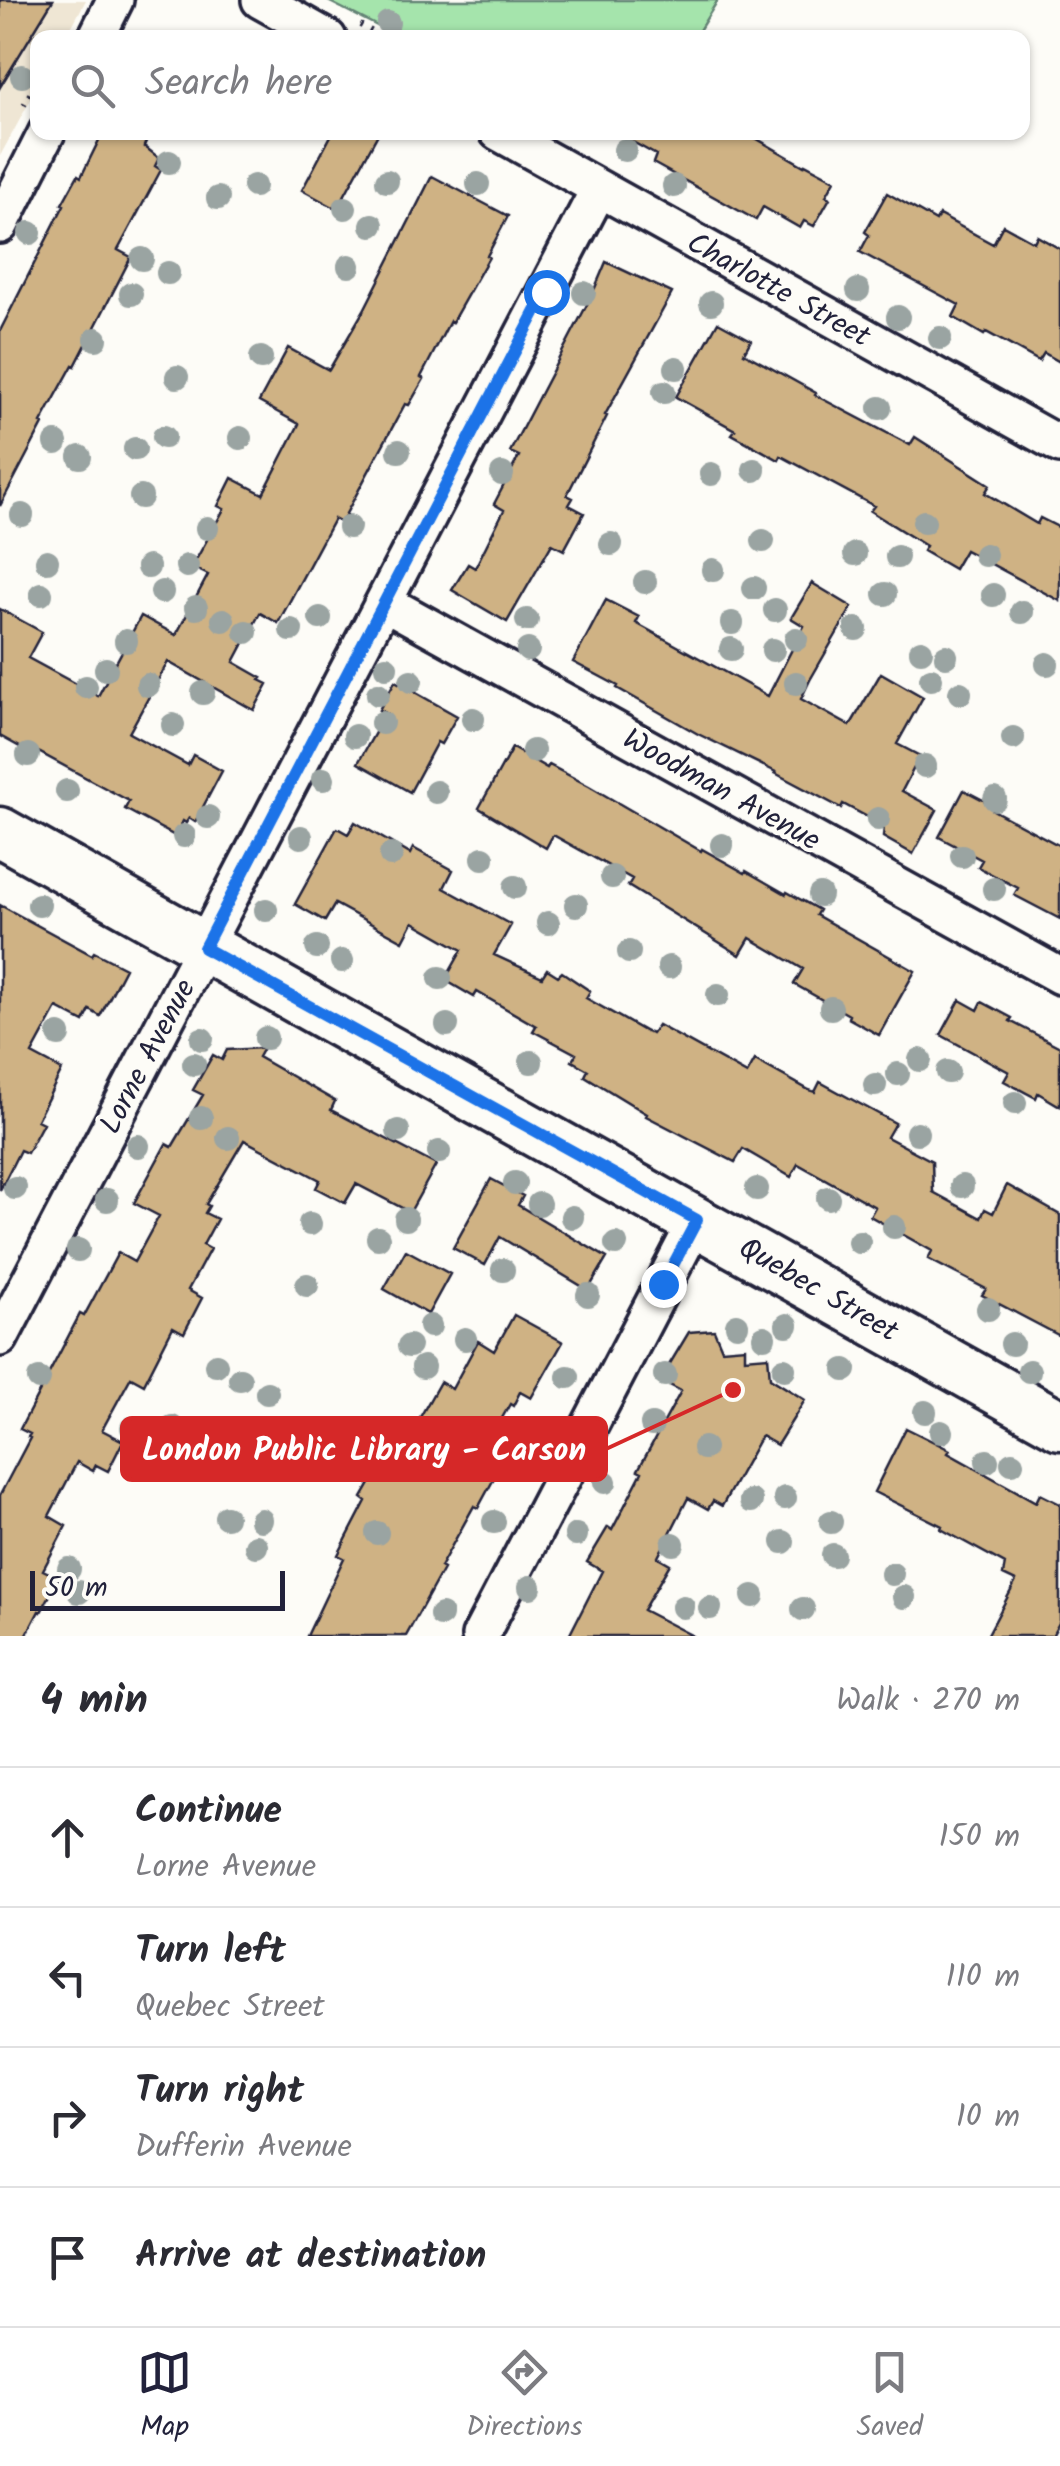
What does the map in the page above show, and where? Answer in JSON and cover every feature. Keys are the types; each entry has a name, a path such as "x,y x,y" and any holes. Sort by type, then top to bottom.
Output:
{"street":[{"path":"100,30 115,0"},
{"path":"260,0 314,30"},
{"path":"0,225 43,140"},
{"name":"Charlotte Street","path":"512,140 1060,446"},
{"name":"Lorne Avenue","path":"0,1338 599,189"},
{"name":"Woodman Avenue","path":"384,602 1060,976"},
{"name":"Quebec Street","path":"0,832 1060,1425"},
{"path":"480,1636 697,1220"}],"shaded area":[{"path":"0,0 86,0 70,30 30,30 30,101 0,156"}],"green space":[{"path":"326,0 718,0 699,30 385,30"}],"building":[{"path":"0,0 53,0 35,30 30,30 30,38 0,87"},
{"path":"99,140 147,140 144,146 159,158 155,166 161,170 118,250 131,257 0,506 0,331 62,204 78,175 81,177"},
{"path":"329,140 375,140 337,209 302,190"},
{"path":"629,140 759,140 835,180 814,226 804,221 800,228 763,207 756,220 653,163 656,155"},
{"path":"432,176 508,216 421,377 424,379 409,405 405,404 341,523 334,519 278,623 260,613 234,662 268,684 254,710 168,662 129,733 188,765 193,755 222,771 195,822 189,818 186,823 183,821 175,836 125,809 129,801 31,748 29,752 0,736 0,609 42,632 28,658 98,696 141,616 176,635 208,575 192,567 224,509 218,506 232,478 263,494 299,424 259,402 288,348 329,370"},
{"path":"887,193 936,221 939,215 993,244 1003,225 1034,242 1037,236 1060,249 1060,362 1044,353 1039,361 986,332 984,335 953,317 959,305 860,252 869,235 865,232"},
{"path":"606,262 672,293 605,415 567,495 573,498 569,505 584,513 564,550 552,544 507,622 452,590 468,564 475,568 504,510 494,504 519,456 510,452"},
{"path":"718,322 751,340 744,353 910,445 915,437 990,485 985,493 1037,524 1040,518 1060,528 1060,601 965,550 954,569 923,551 926,546 870,511 874,506 781,456 779,460 676,397"},
{"path":"812,583 852,607 801,699 850,726 881,673 923,697 897,744 920,756 902,791 937,810 913,854 883,837 884,826 698,734 573,662 606,600 639,617 636,623 768,696 804,626 791,618"},
{"path":"395,681 457,716 441,744 437,742 410,792 358,763 386,713 379,710"},
{"path":"512,748 589,786 701,851 787,892 819,910 816,915 915,971 879,1035 794,984 803,969 750,938 740,955 628,886 632,879 553,835 546,848 479,808"},
{"path":"964,790 1060,846 1060,919 1014,895 1018,888 978,867 982,860 939,837"},
{"path":"355,822 410,854 413,848 453,870 444,888 511,925 494,955 542,977 547,969 558,976 562,972 590,991 586,998 646,1032 652,1034 658,1025 747,1074 755,1060 809,1090 815,1092 820,1082 895,1123 887,1137 932,1161 933,1192 981,1218 985,1209 993,1213 1007,1185 1060,1215 1060,1336 982,1295 986,1289 928,1259 932,1251 870,1216 875,1207 798,1164 791,1177 743,1149 735,1162 646,1116 585,1076 588,1070 572,1061 576,1054 533,1031 536,1026 477,992 474,997 445,980 462,950 413,922 403,941 335,904 325,921 295,904 337,828 348,834"},
{"path":"0,905 92,955 94,952 125,968 100,1016 90,1010 84,1022 57,1008 32,1054 62,1070 37,1120 43,1123 27,1153 20,1150 0,1190"},
{"path":"960,1000 978,1010 982,1002 1060,1047 1060,1106 1004,1081 1009,1072 941,1035"},
{"path":"263,1048 258,1057 335,1101 331,1110 436,1165 410,1212 356,1184 345,1203 316,1188 320,1180 244,1140 206,1204 209,1206 205,1213 217,1219 203,1245 210,1249 188,1290 202,1298 184,1333 173,1327 144,1384 131,1377 102,1430 123,1441 108,1471 96,1465 93,1471 77,1462 49,1516 66,1526 43,1570 59,1578 26,1636 0,1636 0,1495 30,1438 20,1429 80,1314 84,1316 118,1253 134,1262 159,1216 134,1203 166,1144 172,1147 203,1095 193,1090 213,1055 222,1060 227,1050"},
{"path":"491,1179 523,1196 518,1205 607,1258 588,1290 500,1237 485,1265 453,1248"},
{"path":"406,1250 450,1274 428,1314 384,1289"},
{"path":"514,1315 563,1342 531,1398 520,1392 513,1406 510,1404 476,1464 496,1475 478,1508 474,1506 406,1636 307,1636 344,1558 338,1555 366,1501 362,1498 402,1428 411,1433 440,1382 452,1389 478,1341 494,1351"},
{"path":"714,1330 722,1349 745,1347 745,1358 768,1356 770,1378 805,1400 777,1445 761,1436 722,1506 713,1501 708,1509 688,1498 658,1557 670,1564 643,1610 693,1636 569,1636 602,1571 587,1562 608,1527 612,1530 642,1472 638,1470 681,1391 660,1380 689,1332"},
{"path":"906,1428 1036,1502 1040,1494 1060,1504 1060,1621 1052,1636 987,1636 1016,1581 1003,1575 1005,1564 874,1492"}],"place":[{"name":"London Public Library - Carson","path":"733,1390"}],"route":[{"path":"546,292 204,948 697,1220 663,1284"}]}
